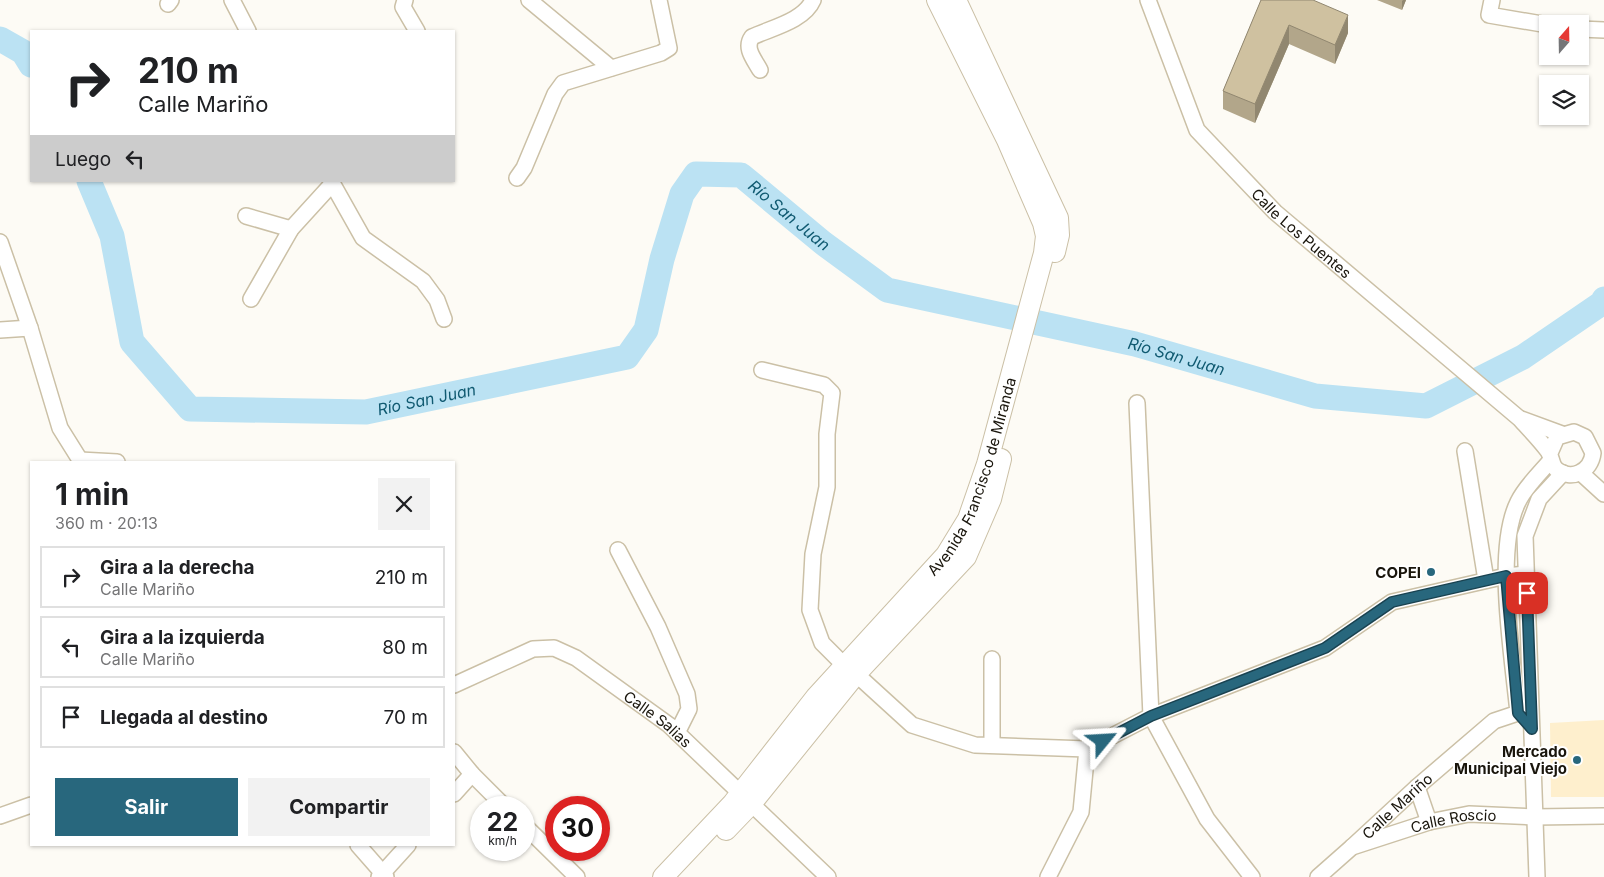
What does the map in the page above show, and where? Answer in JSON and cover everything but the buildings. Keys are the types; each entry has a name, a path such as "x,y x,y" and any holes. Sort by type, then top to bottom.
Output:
{"main road":[{"name":"Avenida Francisco de Miranda","path":"937,0 1007,140 1043,223 1049,253"},
{"name":"Avenida Francisco de Miranda","path":"682,877 850,670 966,557 991,499 1014,384 1049,253 1058,235 1058,218 956,0"},
{"name":"Avenida Francisco de Miranda","path":"663,877 746,798"}],"street":[{"path":"232,0 247,30"},
{"path":"405,0 403,7 416,30"},
{"path":"529,0 612,68"},
{"path":"517,178 524,168 555,94 563,83 661,53 669,48 659,0"},
{"path":"760,70 748,48 748,42 752,37 798,16 808,9 813,0"},
{"name":"Calle Los Puentes","path":"1148,0 1197,130 1276,212 1520,419"},
{"path":"1492,0 1489,15 1539,23"},
{"path":"1589,29 1604,30"},
{"path":"251,300 291,229 332,183 363,238 423,280 437,300 444,320"},
{"path":"246,216 291,229"},
{"path":"0,242 30,328 60,428 80,461"},
{"path":"0,330 30,328"},
{"path":"762,370 824,385 832,393 827,434 827,487 813,554 810,610 822,643 912,724 975,745 1087,749 1151,716 1325,648 1392,602 1486,580 1526,574"},
{"path":"1137,403 1151,716 1207,819 1252,877"},
{"path":"1520,419 1562,434 1574,432 1585,437 1604,441"},
{"path":"1520,419 1550,457 1553,465 1563,473 1581,473 1604,494"},
{"path":"1532,729 1518,713 1506,576 1509,525 1518,500 1550,457 1553,442 1562,434"},
{"path":"1581,473 1590,464 1593,453 1585,437"},
{"path":"1465,451 1486,580"},
{"path":"1537,877 1525,536 1539,499 1563,473"},
{"path":"1604,479 1604,494"},
{"path":"618,550 658,627 688,694 689,709 678,733"},
{"name":"Calle Salias","path":"455,685 533,649 554,648 576,658 678,733 828,877"},
{"path":"992,659 992,746"},
{"name":"Calle Mariño","path":"1352,847 1417,787 1494,721 1518,713"},
{"path":"1048,877 1081,812 1087,749"},
{"path":"455,753 494,796"},
{"path":"455,793 472,774"},
{"path":"1417,787 1429,822"},
{"path":"0,816 30,805"},
{"name":"Calle Roscio","path":"1318,877 1352,847 1429,822 1470,814 1536,817 1604,816"},
{"path":"535,836 577,877"},
{"path":"359,846 382,876 407,846"}],"shaded area":[{"name":"Mercado Municipal Viejo","path":"1604,720 1604,797 1551,797 1550,723"}],"waterway":[{"name":"Río San Juan","path":"0,39 23,52 30,63"},
{"name":"Río San Juan","path":"89,182 112,236 132,342 190,409 366,412 627,357 646,330 662,259 682,194 696,174 741,175 823,243 887,290 1135,344 1315,396 1426,406 1523,357 1602,303 1604,299"}],"place":[{"name":"COPEI","path":"1431,572"},
{"name":"Mercado Municipal Viejo","path":"1577,760"}],"route":[{"path":"1103,741 1151,716 1325,648 1392,602 1506,576 1518,713 1532,729 1527,593"}]}
